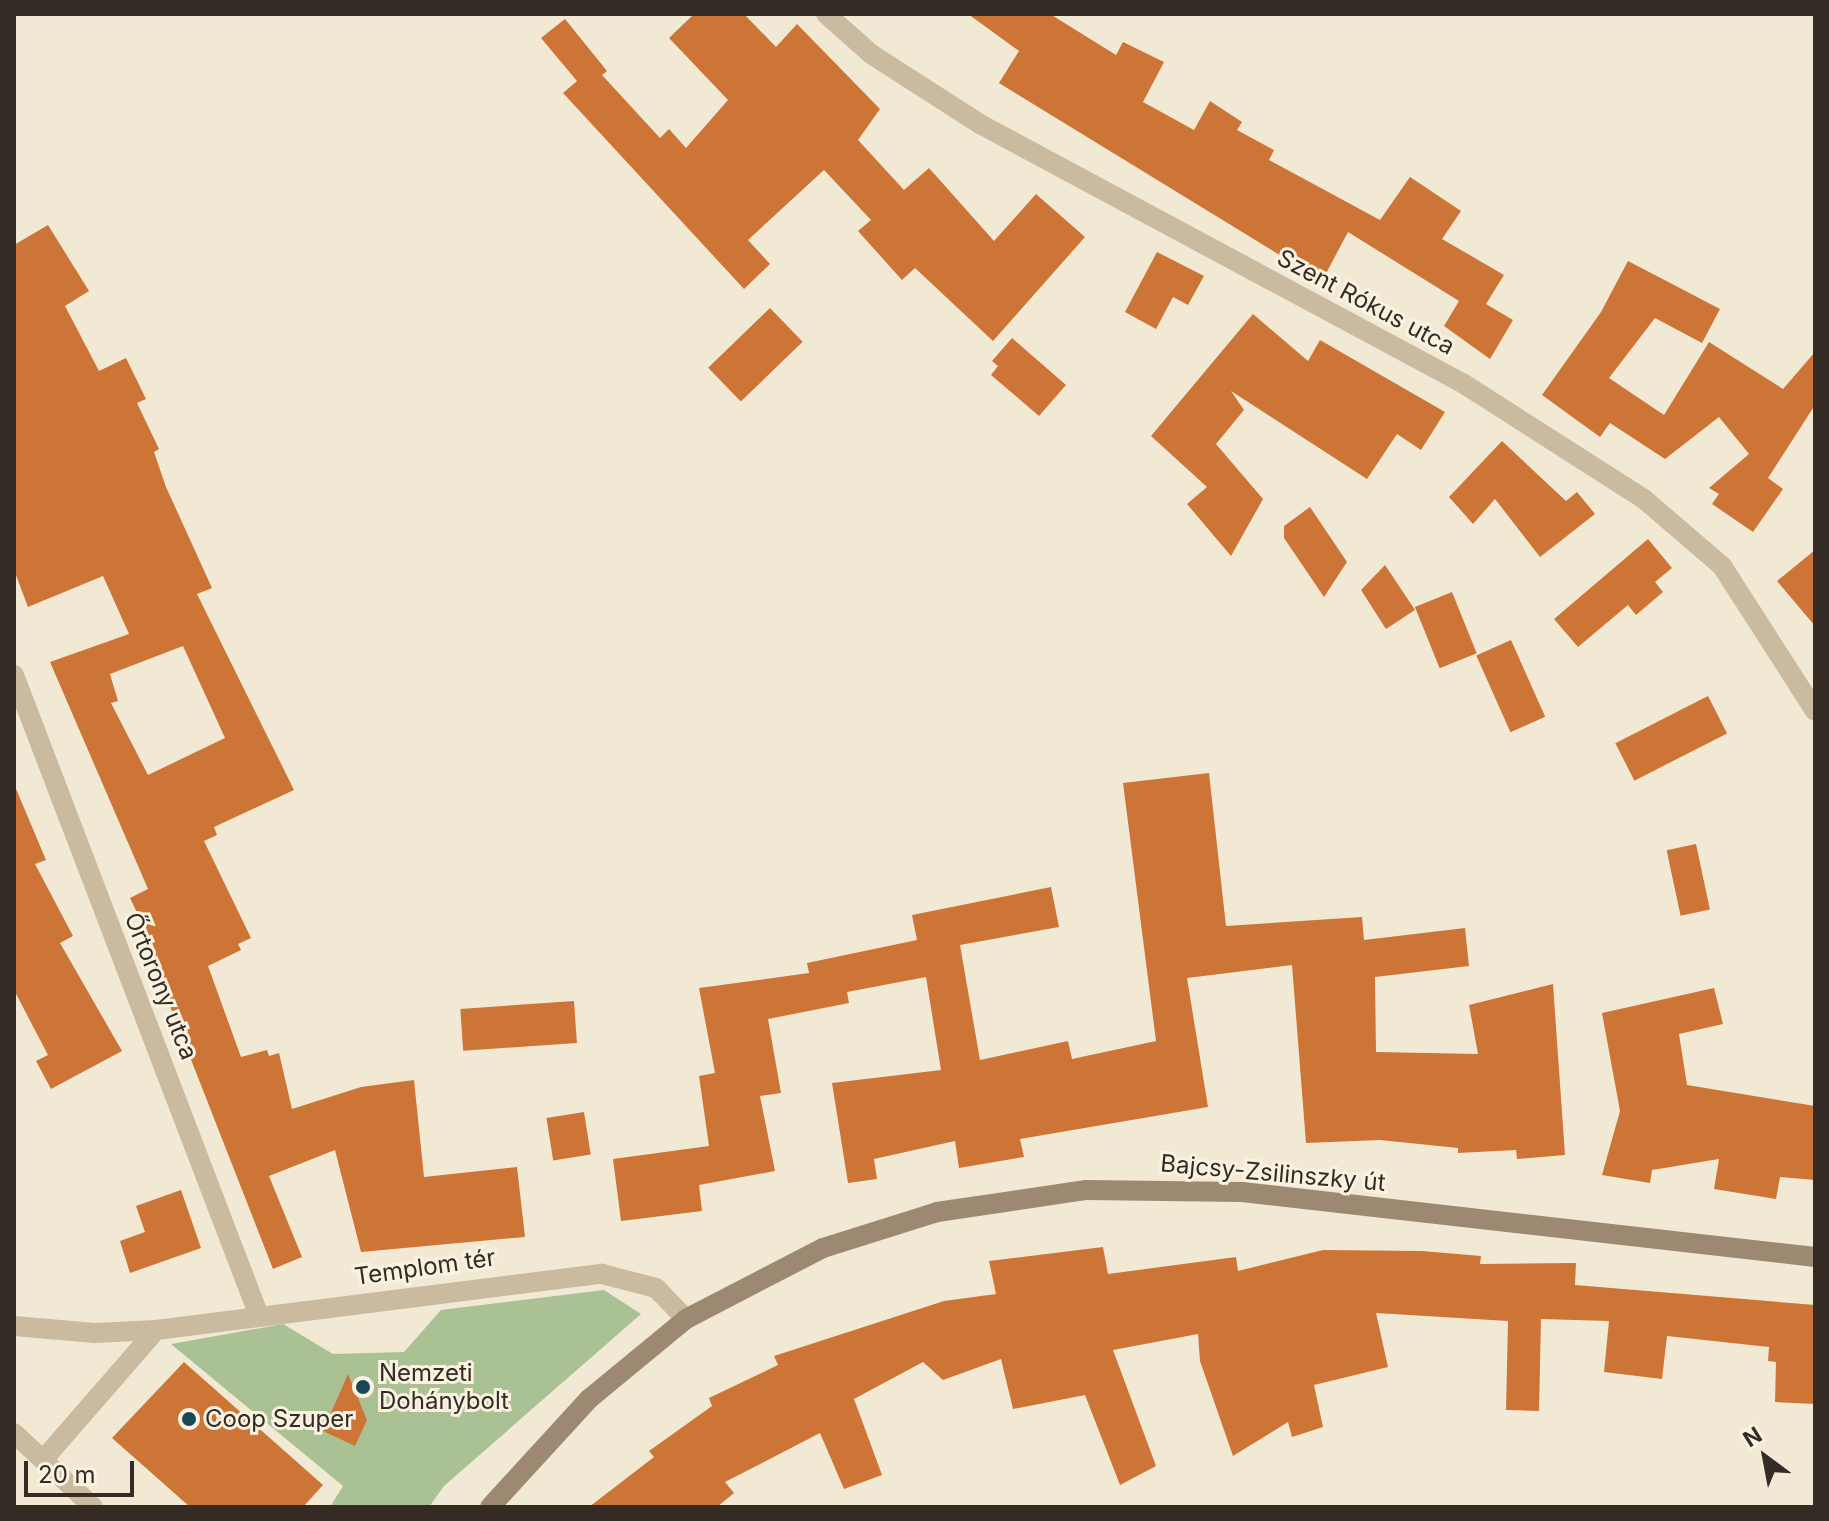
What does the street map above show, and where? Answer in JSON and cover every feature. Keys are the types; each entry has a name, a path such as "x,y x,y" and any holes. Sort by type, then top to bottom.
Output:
{"street":[{"name":"Szent Rókus utca","path":"826,14 871,54 980,124 1464,384 1644,499 1697,540 1731,577 1815,711"},
{"name":"Őrtorony utca","path":"14,675 259,1316"},
{"name":"Bajcsy-Zsilinszky út","path":"490,1507 589,1399 686,1319 777,1267 869,1231 937,1212 1086,1190 1242,1192 1815,1257"},
{"name":"Templom tér","path":"14,1326 95,1333 156,1330 602,1274 656,1288 686,1319"},
{"path":"43,1460 156,1330"},
{"path":"14,1433 93,1507"}],"green space":[{"path":"604,1290 641,1314 444,1486 429,1507 330,1507 343,1486 171,1344 283,1324 333,1354 404,1352 441,1310"}],"building":[{"path":"694,14 744,14 776,47 797,24 880,109 858,140 904,190 929,168 994,241 1036,194 1085,237 993,341 915,268 902,280 858,231 871,220 824,170 748,240 770,264 744,289 563,93 577,81 541,38 565,19 607,71 602,75 660,138 669,129 686,148 728,100 669,38"},
{"path":"968,14 1050,14 1116,55 1123,42 1164,62 1143,102 1194,130 1210,101 1242,122 1237,130 1274,150 1269,160 1380,220 1410,177 1461,211 1442,239 1504,275 1486,304 1513,320 1490,359 1444,326 1459,301 1348,232 1322,281 999,83 1019,51"},
{"path":"48,225 89,291 65,306 99,371 126,358 146,399 137,403 159,449 154,452 166,487 212,588 197,594 294,790 214,827 217,835 204,841 251,938 238,944 241,950 208,966 241,1057 267,1050 269,1056 279,1053 292,1109 361,1087 414,1080 424,1177 517,1167 525,1237 361,1252 335,1150 269,1176 302,1257 273,1269 150,955 156,952 130,898 148,889 50,662 129,634 103,576 28,607 14,570 14,245","holes":["183,646 225,738 148,775 111,703 118,701 110,674"]},
{"path":"1157,252 1204,276 1188,305 1173,297 1156,329 1125,312"},
{"path":"1628,261 1720,309 1702,343 1655,318 1609,378 1664,415 1709,342 1783,389 1815,352 1815,405 1768,478 1783,489 1753,532 1712,504 1719,494 1709,488 1749,454 1719,417 1665,459 1610,423 1600,437 1542,395 1601,312"},
{"path":"770,308 803,342 741,402 708,368"},
{"path":"1253,314 1308,361 1320,340 1445,412 1421,450 1397,434 1367,479 1231,391 1244,410 1216,444 1263,499 1231,556 1187,504 1207,487 1151,436"},
{"path":"1012,338 1066,385 1039,416 991,375 998,366 992,361"},
{"path":"1502,441 1566,501 1577,492 1595,514 1540,557 1495,499 1473,524 1449,497"},
{"path":"1310,507 1347,562 1324,597 1284,538 1284,526"},
{"path":"1648,539 1672,568 1655,582 1663,592 1636,615 1628,605 1578,647 1554,619"},
{"path":"1815,550 1815,626 1777,581"},
{"path":"1385,565 1415,610 1386,629 1361,590"},
{"path":"1452,592 1477,653 1440,668 1415,607"},
{"path":"1511,640 1545,717 1510,732 1476,655"},
{"path":"1708,696 1727,733 1634,781 1615,743"},
{"path":"1209,773 1226,926 1362,917 1364,940 1465,928 1469,966 1375,977 1376,1052 1478,1054 1469,1005 1553,984 1565,1155 1517,1159 1516,1150 1458,1153 1458,1148 1380,1140 1306,1143 1292,965 1187,978 1208,1107 1020,1139 1024,1157 959,1168 955,1141 874,1159 877,1179 848,1183 832,1083 941,1070 926,977 847,992 849,1003 768,1019 781,1093 760,1096 775,1171 699,1185 702,1211 621,1221 613,1159 709,1146 699,1076 715,1073 699,988 809,973 807,963 917,940 912,915 1051,887 1059,927 960,945 980,1060 1068,1041 1072,1059 1156,1041 1123,783"},
{"path":"14,784 46,860 35,864 73,936 60,943 122,1051 51,1089 36,1061 48,1055 14,990"},
{"path":"1696,844 1710,910 1681,916 1667,850"},
{"path":"1714,988 1723,1024 1679,1034 1687,1085 1815,1106 1815,1180 1780,1177 1776,1199 1714,1189 1719,1159 1652,1170 1650,1183 1602,1175 1620,1111 1602,1013"},
{"path":"574,1001 577,1043 463,1051 460,1009"},
{"path":"584,1112 591,1154 553,1160 546,1118"},
{"path":"181,1190 201,1248 130,1273 120,1241 145,1232 136,1206"},
{"path":"1103,1247 1108,1274 1236,1257 1238,1271 1323,1250 1422,1251 1481,1256 1480,1264 1576,1263 1575,1285 1815,1305 1815,1404 1775,1402 1776,1362 1768,1361 1769,1347 1667,1336 1662,1379 1604,1372 1609,1321 1541,1319 1539,1411 1506,1410 1508,1321 1376,1313 1388,1367 1314,1385 1323,1427 1292,1437 1288,1422 1233,1456 1200,1361 1198,1334 1113,1350 1156,1466 1120,1485 1085,1395 1013,1409 1001,1359 943,1380 923,1362 854,1399 882,1475 844,1489 820,1433 725,1482 734,1493 717,1507 589,1507 654,1457 649,1451 712,1406 709,1398 778,1365 774,1356 944,1301 996,1294 989,1261"},
{"name":"Coop Szuper","path":"184,1362 323,1485 303,1507 190,1507 112,1438"},
{"path":"348,1374 367,1420 355,1446 323,1431"}],"place":[{"name":"Nemzeti Dohánybolt","path":"363,1387"},
{"name":"Coop Szuper","path":"189,1419"}]}
